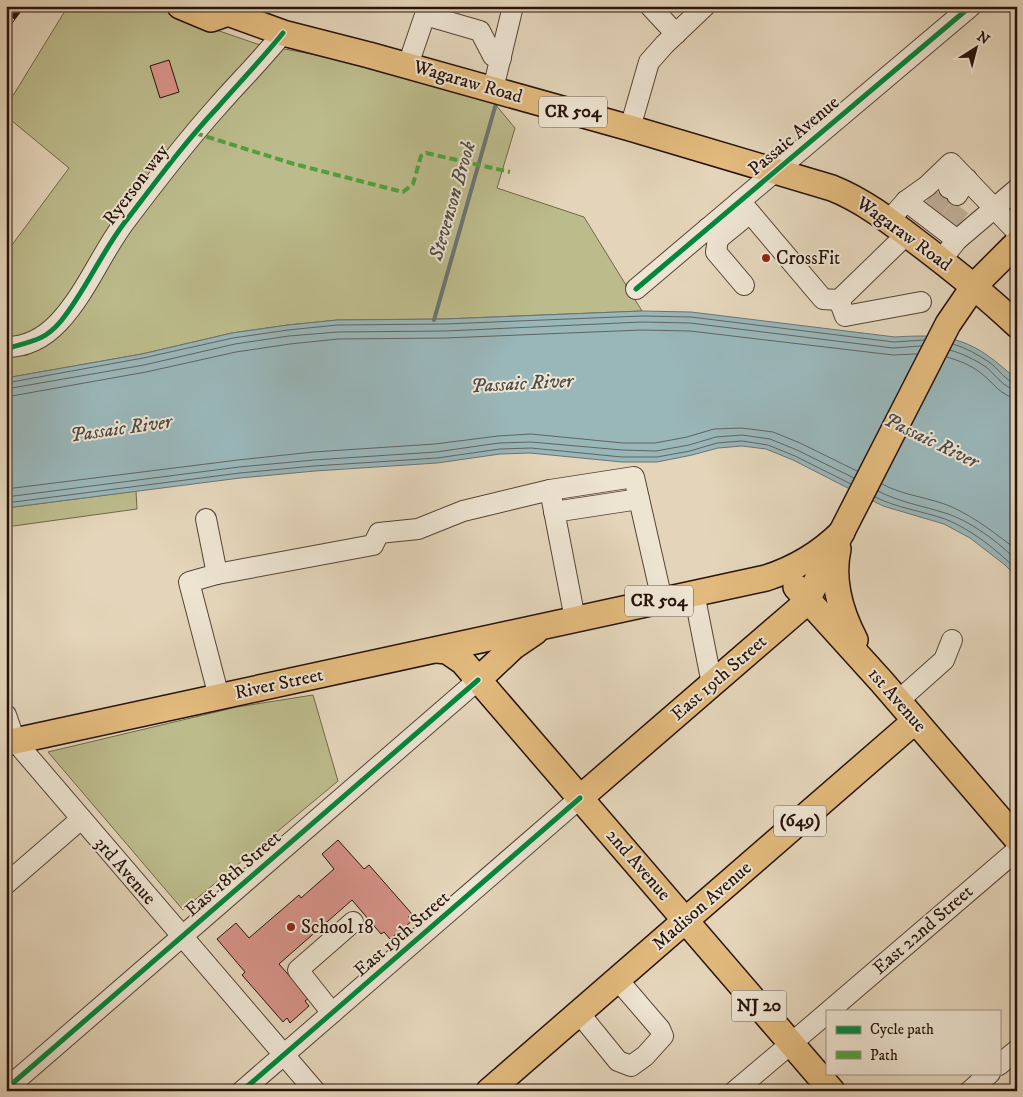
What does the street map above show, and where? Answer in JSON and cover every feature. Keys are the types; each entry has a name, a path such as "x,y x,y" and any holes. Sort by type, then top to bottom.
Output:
{"main road":[{"name":"Wagaraw Road","path":"180,6 210,19 226,9 283,33 408,65 630,128 850,195 898,227 941,260 974,286 1017,325"},
{"path":"974,286 1017,242"},
{"name":"CR 504","path":"882,682 851,632 838,599 836,567 842,532 948,324 974,286"},
{"name":"River Street","path":"11,742 766,578 801,564 815,556 842,532"},
{"name":"East 19th Street","path":"580,798 800,608 808,598 842,532"},
{"name":"1st Avenue","path":"766,578 784,580 793,584 808,598 1017,839"},
{"name":"River Street","path":"478,680 518,642 536,631 564,621"},
{"name":"2nd Avenue","path":"437,650 447,651 455,655 478,680 832,1091"},
{"name":"Madison Avenue","path":"489,1091 915,721"}],"street":[{"path":"493,89 513,6"},
{"path":"650,6 676,34"},
{"path":"630,128 649,62 705,6"},
{"name":"Passaic Avenue","path":"636,289 713,234 745,207 776,171 972,6"},
{"path":"408,65 425,15 480,31 493,56 501,58"},
{"name":"Ryerson way","path":"9,347 40,340 60,322 88,281 122,225 170,163 218,106 260,63 283,33"},
{"path":"839,300 898,227 906,201 927,186 951,163 959,191 995,208 1017,232"},
{"path":"906,201 942,223 995,208 1017,189"},
{"path":"745,207 823,299 839,300"},
{"path":"941,260 942,223"},
{"path":"713,234 716,252 744,285"},
{"path":"839,300 845,316 921,302"},
{"path":"218,697 189,582 217,574 373,545 380,533 418,529 463,511 550,490 634,477 662,600"},
{"path":"550,490 554,512 564,621"},
{"path":"554,512 639,499"},
{"path":"206,519 217,574"},
{"path":"694,594 712,684"},
{"path":"898,701 944,660 952,640"},
{"name":"East 18th Street","path":"6,1089 183,938 478,680"},
{"path":"6,715 11,742"},
{"name":"3rd Avenue","path":"11,742 81,819 315,1091"},
{"name":"East 19th Street","path":"242,1091 580,798"},
{"path":"6,884 81,819"},
{"name":"East 22nd Street","path":"830,1010 1017,850"},
{"path":"332,1014 298,970 353,922"},
{"path":"579,1013 618,1061 631,1066 645,1056 662,1036 660,1029 618,980"},
{"name":"East 22nd Street","path":"735,1091 826,1014"},
{"path":"1000,1064 1017,1050"},
{"path":"970,1091 989,1074"}],"shaded area":[{"path":"68,6 157,6 176,16 257,44 366,64 490,98 515,128 497,188 584,217 642,311 445,319 337,320 288,325 232,333 142,354 6,378 6,356 28,355 6,329 6,253 69,168 6,116 6,107"},
{"path":"136,491 137,509 6,527 6,508"},
{"path":"313,695 338,781 183,910 48,752 237,707"}],"water":[{"name":"Passaic River","path":"642,311 691,312 895,337 933,336 962,342 988,356 1017,380 1017,577 1005,565 970,538 944,524 883,506 793,460 766,449 742,446 718,448 657,462 622,462 530,453 500,454 437,463 240,478 6,508 6,378 142,354 232,333 288,325 337,320 445,319"}],"building":[{"path":"169,60 179,92 160,98 150,66"},
{"name":"School 18","path":"338,840 364,869 369,865 412,914 408,917 412,921 390,939 384,932 381,934 352,900 279,964 309,998 305,1001 309,1006 290,1023 287,1018 283,1022 242,975 245,972 217,939 236,923 249,938 299,895 301,898 334,869 322,854"}],"waterway":[{"name":"Stevenson Brook","path":"434,320 497,100"}],"tunnel":[{"path":"931,212 949,188"},
{"path":"948,223 965,201"}],"railway":[{"path":"6,27 22,6"}],"marked path":[{"path":"195,133 294,164 403,192 413,184 421,156 426,153 510,172"}],"cycle path":[{"path":"636,289 971,6"},
{"path":"12,347 45,336 61,321 78,297 116,234 159,178 193,135 283,33"},
{"path":"6,1089 478,680"},
{"path":"242,1091 580,798"}],"place":[{"name":"CrossFit","path":"766,258"},
{"name":"School 18","path":"291,927"}]}
